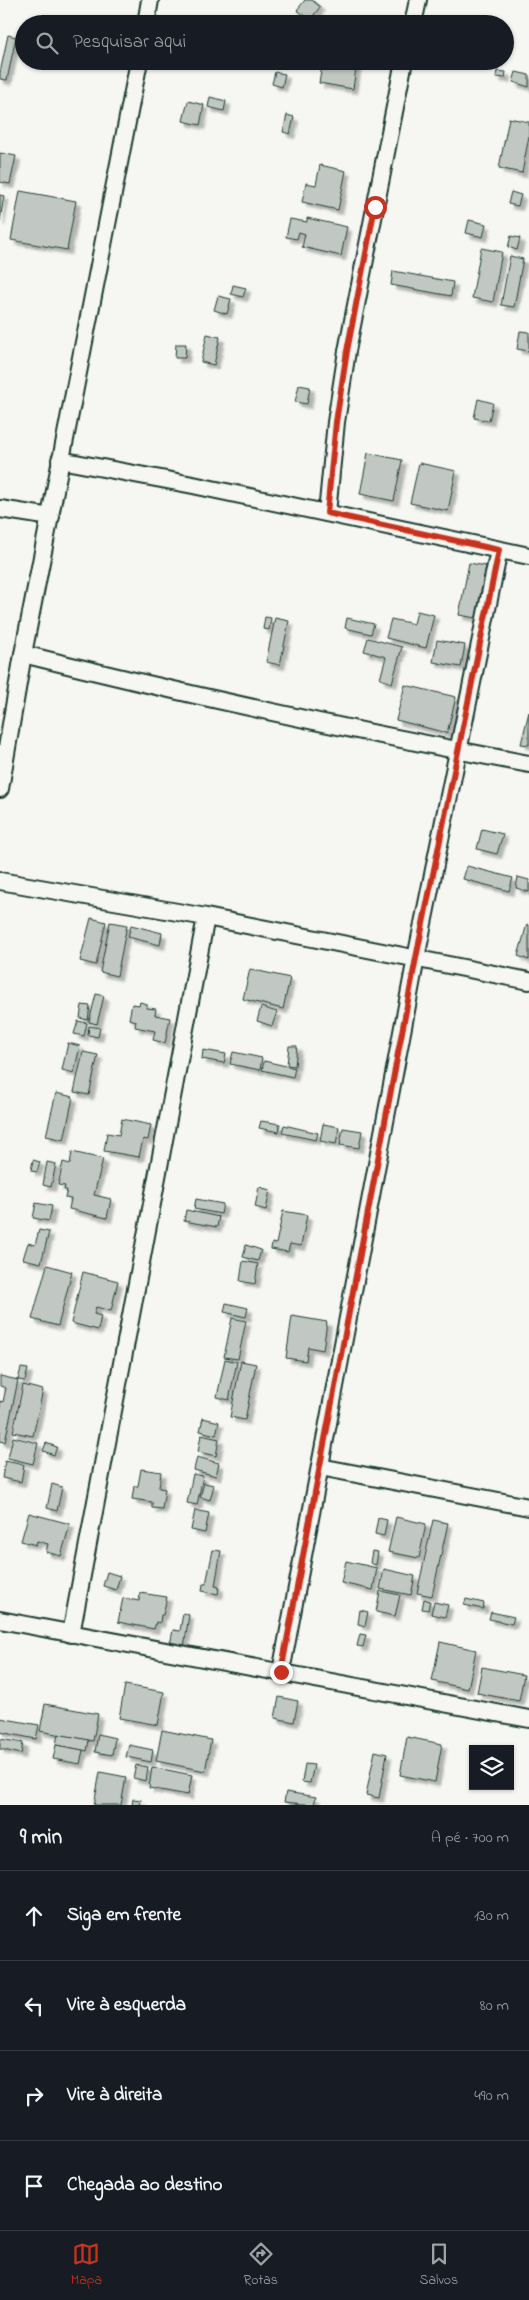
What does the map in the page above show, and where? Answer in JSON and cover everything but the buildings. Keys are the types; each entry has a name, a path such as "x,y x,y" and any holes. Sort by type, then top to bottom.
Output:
{"street":[{"path":"148,15 150,0"},
{"path":"415,15 418,0"},
{"path":"0,789 23,654 51,517 60,460 137,70"},
{"path":"327,513 336,422 347,351 402,70"},
{"path":"60,460 327,513 529,556"},
{"path":"0,509 51,517"},
{"path":"281,1672 416,958 499,550"},
{"path":"23,654 132,682 529,764"},
{"path":"0,880 206,917 529,981"},
{"path":"71,1634 206,917"},
{"path":"320,1466 529,1507"},
{"path":"0,1620 529,1719"}],"route":[{"path":"281,1672 416,958 499,550 327,513 336,422 347,351 375,207"}]}
